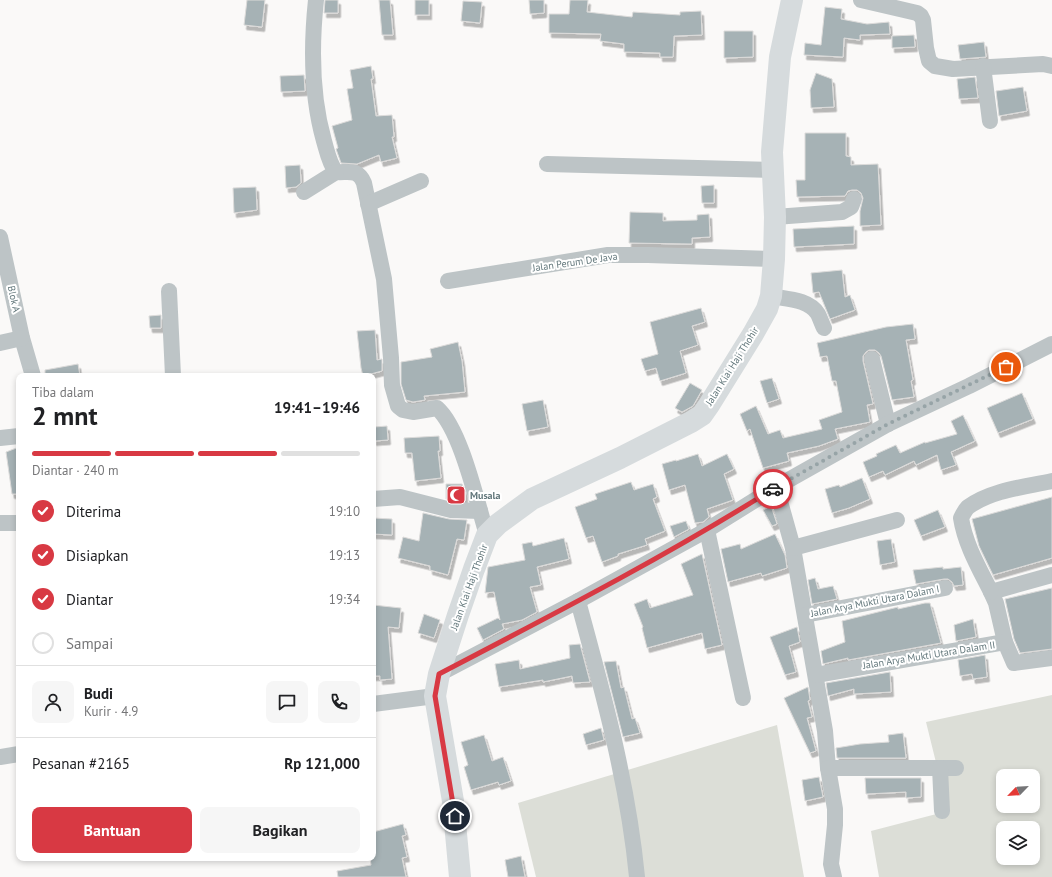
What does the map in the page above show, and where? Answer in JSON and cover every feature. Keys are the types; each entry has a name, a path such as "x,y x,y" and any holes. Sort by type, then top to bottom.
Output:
{"street":[{"path":"316,0 313,72 315,100 320,128 333,168 336,172"},
{"name":"Jalan Kiai Haji Thohir","path":"435,696 439,674 487,535 498,524 532,499 654,441 702,415 753,334 766,309 771,296 774,259 775,217 772,152 780,57 792,0"},
{"path":"861,0 920,15 923,20 929,61 935,66 952,68 1043,64 1052,66"},
{"path":"982,66 990,121"},
{"path":"546,164 773,170"},
{"path":"304,192 336,172 350,171 359,176 364,183 384,280 392,385 398,406 403,410 413,412 437,408 443,413 452,428 467,466 487,535"},
{"path":"368,204 421,182"},
{"path":"775,217 842,212 851,207 854,198"},
{"name":"Blok A","path":"0,237 22,338 32,373"},
{"name":"Jalan Perum De Java","path":"448,281 608,255 648,254 774,259"},
{"path":"169,291 173,373"},
{"path":"771,296 803,302 811,306 817,313 824,328"},
{"path":"0,343 22,338"},
{"path":"439,674 578,601 707,530 776,487 888,424 969,386 1052,344"},
{"path":"872,358 888,424"},
{"path":"0,438 16,436"},
{"path":"1005,642 996,603 970,550 961,518 967,508 984,498 1002,492 1052,481"},
{"path":"776,487 793,548 825,731 828,768 835,809 831,864 834,877"},
{"path":"376,499 400,497 451,510 480,511"},
{"path":"793,548 897,520"},
{"path":"0,523 16,523"},
{"path":"707,530 743,698"},
{"path":"991,592 1052,575"},
{"name":"Jalan Arya Mukti Utara Dalam I","path":"805,615 945,588"},
{"path":"578,601 619,760 634,840 637,877"},
{"name":"Jalan Arya Mukti Utara Dalam II","path":"816,674 1005,642 1014,663 1052,658"},
{"path":"376,704 435,696 453,801 460,863 460,877"},
{"path":"0,757 16,754"},
{"path":"828,768 948,768 942,811"}],"shaded area":[{"path":"1052,695 1052,877 879,877 871,831 948,811 926,722"},
{"path":"777,725 804,877 536,877 518,803"}],"building":[{"path":"247,0 265,0 262,27 244,25"},
{"path":"325,0 338,0 338,13 324,13"},
{"path":"379,0 390,0 393,35 382,35"},
{"path":"415,0 429,0 429,15 415,15"},
{"path":"529,0 544,0 544,13 530,14"},
{"path":"570,0 588,0 587,12 632,17 633,12 680,15 680,12 701,11 702,35 674,36 673,57 660,57 660,53 624,52 624,44 600,41 601,34 549,33 549,14 569,14"},
{"path":"463,1 482,2 480,23 461,21"},
{"path":"825,7 842,9 841,19 867,24 889,22 890,34 860,35 860,40 844,38 843,57 804,55 805,43 821,45"},
{"path":"724,31 753,31 753,57 724,58"},
{"path":"914,35 915,47 892,48 892,36"},
{"path":"984,42 986,57 960,59 958,45"},
{"path":"371,66 373,79 371,79 376,116 392,115 394,137 392,137 397,158 381,162 379,155 357,164 341,163 336,149 338,148 332,126 352,120 347,89 353,88 350,70"},
{"path":"816,73 832,79 834,107 811,108 810,90"},
{"path":"304,75 305,91 281,92 280,76"},
{"path":"975,77 978,98 959,99 957,79"},
{"path":"1023,87 1027,111 999,116 996,91"},
{"path":"805,133 846,133 846,156 851,157 851,165 878,164 881,225 860,226 860,211 863,198 861,193 857,190 848,191 845,196 797,197 796,180 805,180"},
{"path":"300,165 301,183 296,187 286,188 285,166"},
{"path":"714,185 714,203 702,203 701,186"},
{"path":"256,187 257,210 234,213 233,188"},
{"path":"630,212 663,213 663,221 697,220 697,215 709,214 710,237 692,238 692,244 629,243"},
{"path":"854,226 854,244 794,247 793,229"},
{"path":"842,270 845,297 850,295 855,310 830,319 819,292 813,293 811,273"},
{"path":"701,308 705,322 692,326 698,345 680,351 686,373 660,381 656,368 645,371 641,359 658,354 650,322"},
{"path":"161,315 161,328 150,328 149,316"},
{"path":"913,324 915,339 906,340 913,380 911,381 914,397 892,400 881,356 875,350 869,350 863,356 863,361 873,404 867,405 870,422 835,429 838,439 819,446 787,453 789,461 763,468 750,429 747,431 740,414 756,406 768,434 780,430 783,438 822,429 819,420 842,412 836,381 832,381 827,356 820,357 817,343 886,327"},
{"path":"375,330 377,360 382,359 382,371 374,373 362,373 357,331"},
{"path":"458,342 462,361 465,392 424,396 425,400 413,402 406,400 401,384 401,362 432,357 430,349"},
{"path":"78,364 80,373 45,373 45,370"},
{"path":"772,378 779,399 767,403 760,381"},
{"path":"690,383 702,390 693,406 682,412 675,408"},
{"path":"1022,393 1033,419 998,433 987,408"},
{"path":"543,400 548,427 527,431 522,404"},
{"path":"963,415 975,441 951,452 956,465 941,470 937,455 916,465 914,461 885,475 883,471 869,477 863,462 896,445 900,453 925,442 957,434 951,421"},
{"path":"387,426 388,440 376,441 376,427"},
{"path":"439,436 440,451 438,451 441,478 415,481 412,453 405,453 404,438"},
{"path":"16,448 16,494 12,494 6,452"},
{"path":"698,454 702,466 727,454 734,469 724,474 733,500 707,509 709,517 703,522 695,523 685,485 669,490 662,464"},
{"path":"862,478 870,499 832,513 825,489 839,485 840,487"},
{"path":"631,482 634,490 653,484 657,497 653,499 665,531 645,539 647,545 618,554 618,556 602,562 593,536 586,538 575,507 597,499 595,494"},
{"name":"Musala","path":"446,484 462,484 465,493 465,501 446,499"},
{"path":"1052,497 1052,558 993,575 979,546 972,519"},
{"path":"771,506 777,524 772,526 763,510"},
{"path":"938,510 945,527 921,536 914,520"},
{"path":"423,513 449,519 467,520 464,540 457,539 448,575 430,570 430,566 398,558 403,537 419,541"},
{"path":"376,518 392,519 392,535 376,534"},
{"path":"686,521 689,529 674,537 670,526"},
{"path":"775,534 785,555 787,568 762,576 761,573 728,582 721,549 740,544 741,549"},
{"path":"564,538 569,559 537,567 541,585 530,587 537,612 522,620 502,624 504,629 483,640 477,628 498,618 500,620 494,592 485,593 488,567 525,560 522,544 532,542 533,546"},
{"path":"891,539 895,562 880,565 877,541"},
{"path":"702,554 722,645 705,649 702,633 647,648 643,627 634,604 647,599 650,608 693,595 681,564"},
{"path":"943,567 943,569 961,567 963,585 954,586 948,579 916,584 913,570"},
{"path":"815,578 818,589 833,586 837,599 812,604 808,580"},
{"path":"1052,588 1052,649 1020,653 1014,639 1005,599"},
{"path":"930,603 941,643 848,660 848,658 823,664 821,651 845,642 842,621 898,607 898,609"},
{"path":"376,605 401,608 399,628 388,627 392,679 380,680 380,676 376,676"},
{"path":"424,614 440,620 434,638 418,633"},
{"path":"973,619 976,637 956,641 954,625"},
{"path":"797,627 800,642 789,646 796,672 785,675 770,637"},
{"path":"580,644 590,682 573,683 572,676 543,682 543,680 499,687 495,664 519,660 520,669 570,658 569,645"},
{"path":"985,655 987,677 973,679 972,674 960,676 958,660"},
{"path":"616,661 621,688 624,687 632,719 635,718 640,733 623,737 604,662"},
{"path":"890,672 891,692 854,694 854,689 828,696 826,683"},
{"path":"808,687 810,700 808,701 812,717 807,718 816,751 810,753 784,698"},
{"path":"601,728 604,740 586,745 583,734"},
{"path":"903,733 906,758 837,758 836,748 860,744 889,742 888,735"},
{"path":"484,735 492,761 503,757 511,781 499,785 498,782 471,790 464,767 468,765 461,742"},
{"path":"819,777 823,797 805,801 802,780"},
{"path":"865,778 921,778 921,797 906,798 906,792 866,794"},
{"path":"403,824 406,835 402,836 407,857 402,858 406,877 338,877 337,871 371,865 370,861 376,861 376,831"},
{"path":"521,856 525,877 508,877 505,860"}],"way so far":[{"path":"773,489 888,424 1006,367"}],"place":[{"name":"Musala","path":"456,495"}],"route":[{"path":"455,816 435,696 439,674 578,601 707,530 773,489"}]}
